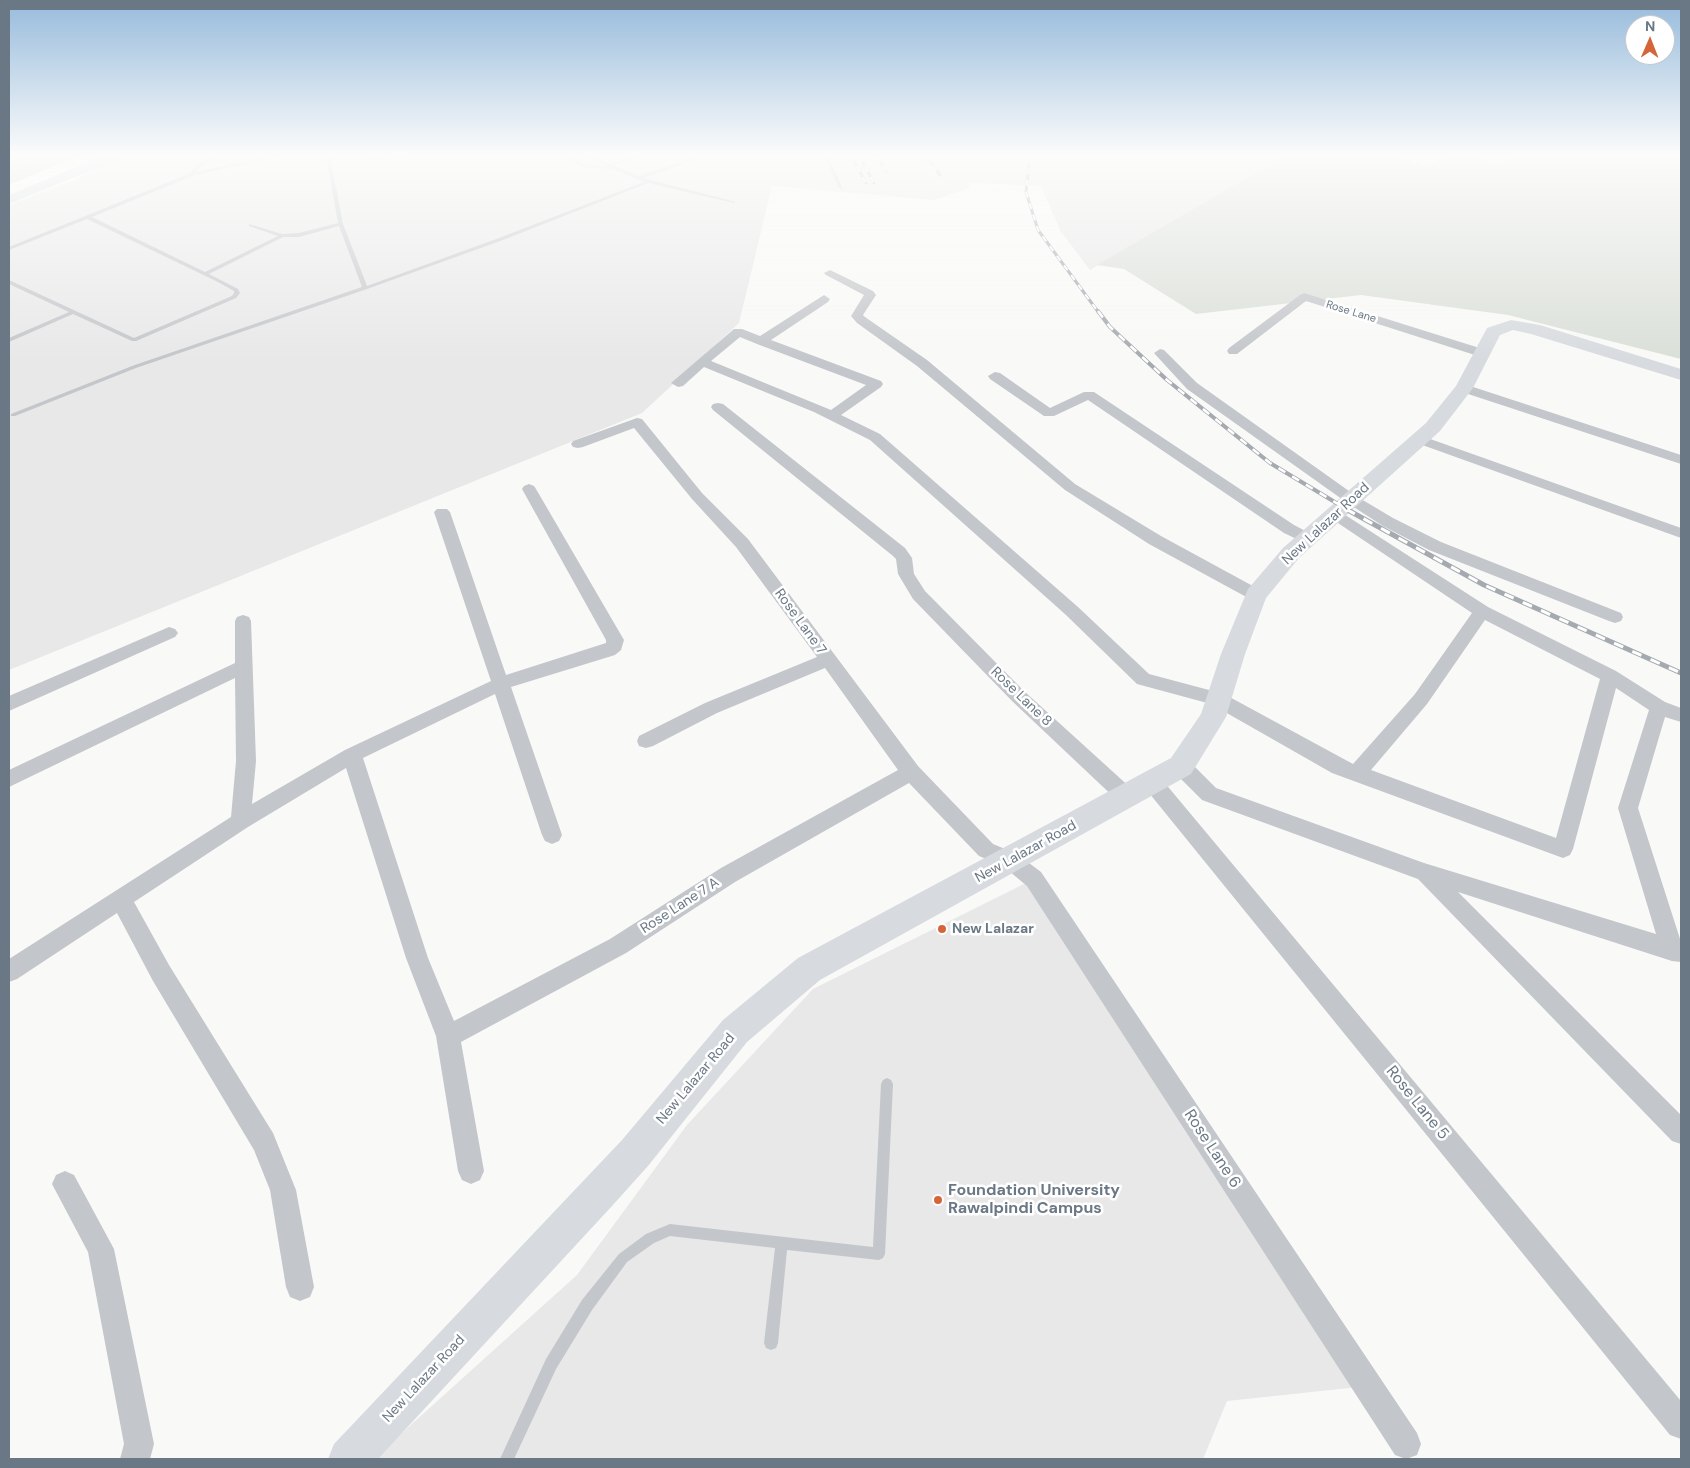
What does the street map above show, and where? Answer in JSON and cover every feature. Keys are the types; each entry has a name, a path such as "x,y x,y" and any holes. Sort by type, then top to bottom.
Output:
{"street":[{"path":"830,273 870,295 856,316 922,363 988,420 1070,486 1155,540 1256,595"},
{"name":"Rose Lane","path":"1233,351 1304,297 1482,353"},
{"path":"761,340 824,299"},
{"name":"New Lalazar Road","path":"349,1459 605,1186 735,1031 810,969 1181,766 1213,717 1233,654 1256,595 1291,553 1433,427 1464,388 1493,332 1511,325 1557,335 1681,375"},
{"path":"678,383 738,332 876,384 832,415"},
{"path":"1160,353 1192,386 1343,507 1482,611 1610,676 1659,707 1681,715"},
{"path":"702,362 832,415 875,436 1072,611 1143,679 1218,700 1339,767 1563,849 1610,676"},
{"path":"995,376 1049,413 1089,395 1281,524 1307,539"},
{"path":"1464,388 1681,460"},
{"name":"Rose Lane 8","path":"718,407 899,552 904,558 906,574 919,595 1018,696 1126,796"},
{"name":"Rose Lane 7","path":"578,444 636,422 696,496 742,544 911,772 986,850 1010,860"},
{"path":"1420,439 1681,533"},
{"path":"9,972 241,821 352,755 500,684 609,650 614,646 615,640 529,489"},
{"path":"1343,507 1388,522 1435,546 1615,617"},
{"path":"442,512 552,835"},
{"path":"1357,773 1421,699 1482,611"},
{"path":"241,821 246,761 243,621"},
{"path":"9,704 169,633"},
{"path":"646,741 711,708 827,660"},
{"path":"9,779 244,666"},
{"path":"1659,707 1628,808 1676,952"},
{"path":"352,755 417,958 448,1036 471,1172"},
{"path":"1181,766 1209,794 1424,872 1676,952"},
{"name":"Rose Lane 7 A","path":"448,1036 618,946 728,875 911,772"},
{"name":"Rose Lane 5","path":"1152,782 1681,1424"},
{"name":"Rose Lane 6","path":"1010,860 1034,879 1406,1444"},
{"path":"1424,872 1681,1132"},
{"path":"121,899 161,973 264,1142 283,1190 300,1287"},
{"path":"65,1184 101,1249 139,1444 135,1459"}],"lane":[{"path":"9,249 68,225"},
{"path":"9,282 134,340 234,297 237,293 236,290 205,274 102,225"},
{"path":"251,225 282,236"},
{"path":"205,274 282,236 299,235 339,225"},
{"path":"341,225 365,288"},
{"path":"13,415 134,367 365,288 539,225"},
{"path":"9,340 73,312"},
{"path":"507,1459 551,1364 587,1305 623,1258 650,1238 670,1230 879,1254 887,1084"},
{"path":"771,1343 782,1242"}],"shaded area":[{"path":"9,225 763,225 739,323 642,413 9,670"},
{"path":"1058,225 1168,225 1090,270 1061,232"},
{"path":"1167,225 1681,225 1681,359 1508,315 1361,295 1196,314 1124,269 1097,265"},
{"name":"Foundation University Rawalpindi Campus","path":"1034,879 1368,1386 1227,1401 1203,1459 373,1459 577,1275 687,1125 813,989"}],"railway":[{"path":"1036,225 1038,230 1099,313"},
{"path":"1098,311 1110,327 1167,380 1270,463 1348,510"},
{"path":"1346,509 1484,585 1681,673"}],"place":[{"name":"New Lalazar","path":"942,929"},
{"name":"Foundation University Rawalpindi Campus","path":"938,1200"}]}
